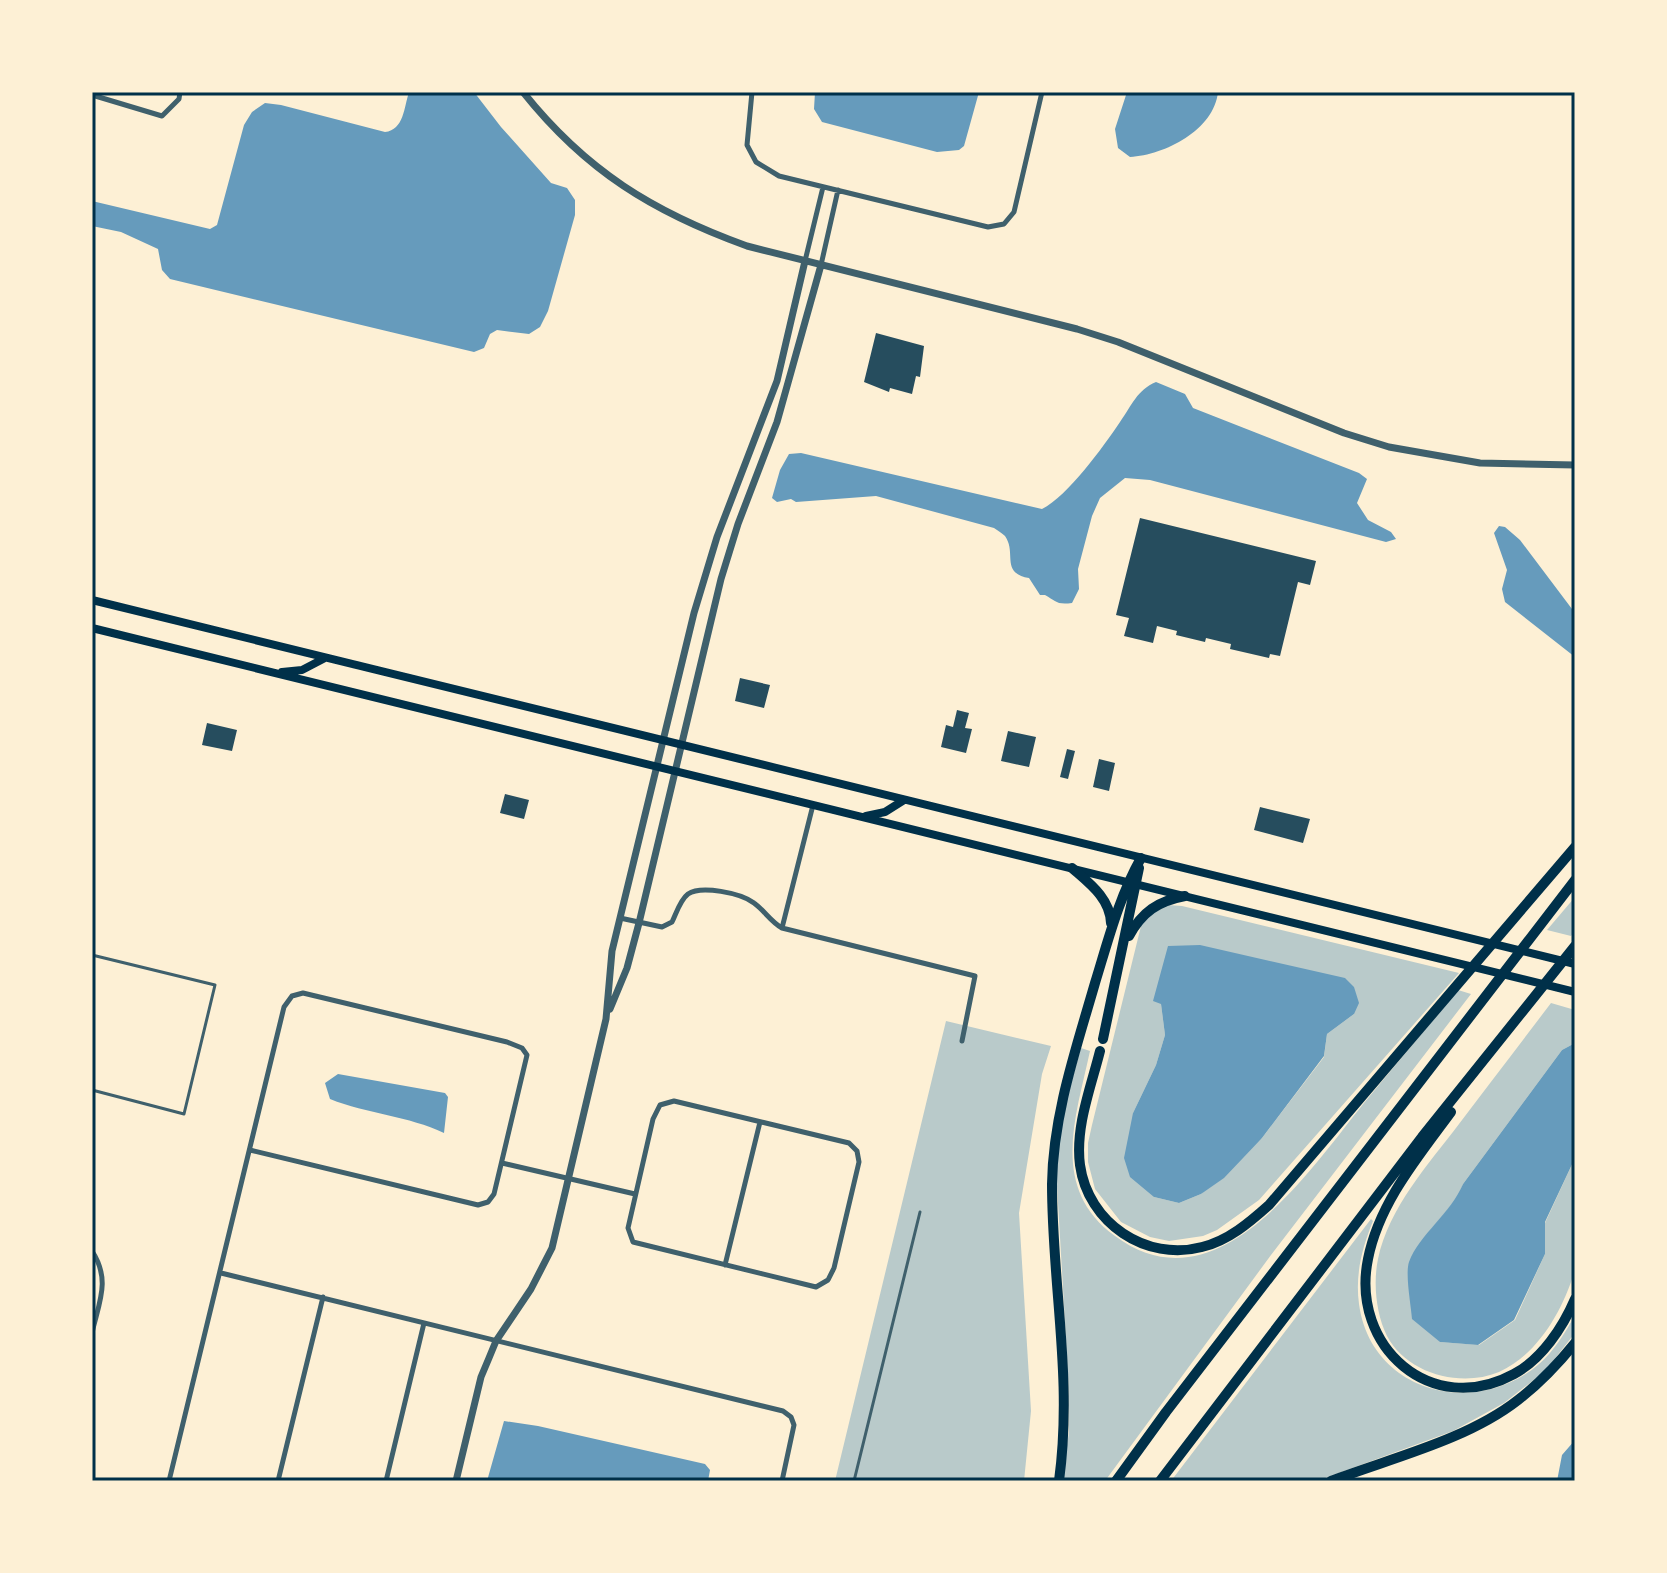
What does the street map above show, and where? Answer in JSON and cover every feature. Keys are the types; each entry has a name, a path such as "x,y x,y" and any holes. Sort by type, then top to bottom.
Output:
{"highway":[{"path":"1100,1051 1079,1145 1080,1167 1091,1199 1102,1217 1126,1236 1147,1246 1182,1251 1205,1247 1228,1236 1269,1205 1575,847"},
{"path":"1059,1481 1066,1408 1052,1187 1054,1143 1070,1067 1112,929 1141,858"},
{"path":"1072,868 1102,896 1111,915 1112,929"},
{"path":"1116,1481 1575,880"},
{"path":"1103,1039 1124,944 1132,884"},
{"path":"1124,944 1136,922 1152,907 1185,896"},
{"path":"1160,1481 1422,1137 1575,946"},
{"path":"1527,1006 1395,1192 1375,1235 1368,1259 1366,1300 1376,1334 1398,1363 1431,1382 1472,1387 1494,1383 1516,1373 1537,1357 1563,1323 1575,1299"},
{"path":"1331,1481 1477,1425 1526,1393 1555,1367 1575,1343"}],"main road":[{"path":"92,600 1575,964"},
{"path":"92,628 1575,992"},
{"path":"273,672 302,670 326,658"},
{"path":"861,817 885,812 904,800"}],"street":[{"path":"92,95 162,116 179,99 180,92"},
{"path":"523,92 541,115 585,159 633,194 700,229 747,246 1077,329 1118,342 1344,433 1389,447 1480,463 1575,465"},
{"path":"752,92 747,145 756,162 779,176 988,227 1004,224 1014,212 1042,92"},
{"path":"456,1481 481,1377 496,1341 531,1289 552,1248 606,1019 612,951 704,575 777,381 823,187"},
{"path":"606,1019 627,968 639,923 721,579 738,524 777,422 821,265 838,190"},
{"path":"704,575 721,579"},
{"path":"782,928 813,805"},
{"path":"620,918 662,927 672,922 682,900 689,893 711,888 753,902 769,921 782,928 975,976 962,1041"},
{"path":"169,1481 284,1007 292,996 303,993 478,1035 522,1048 527,1055 494,1194 488,1202 478,1205 250,1150"},
{"path":"674,1101 849,1143 857,1151 859,1162 834,1268 828,1280 816,1287 633,1242 628,1228 635,1194 653,1119 660,1105 674,1101"},
{"path":"725,1265 760,1122"},
{"path":"502,1163 635,1194"},
{"path":"92,1251 100,1264 104,1283 92,1333"},
{"path":"220,1273 783,1411 791,1417 794,1425 782,1481"},
{"path":"278,1481 323,1297"},
{"path":"386,1481 424,1323"}],"lane":[{"path":"92,955 215,985 184,1114 92,1090"},
{"path":"854,1481 920,1212"}],"shaded area":[{"path":"1575,897 1575,930 1571,936 1547,930"},
{"path":"1168,905 1182,906 1459,973 1259,1200 1217,1230 1203,1236 1169,1241 1150,1237 1121,1222 1095,1189 1088,1162 1092,1125 1145,918","holes":["1161,1004 1354,1014 1327,1034 1324,1057 1262,1138 1201,1194 1179,1203 1154,1197 1133,1113 1156,1065 1165,1035"]},
{"path":"1458,990 1471,994 1271,1255 1105,1481 1062,1481 1069,1432 1069,1391 1056,1169 1062,1116 1081,1048 1090,1051 1072,1150 1074,1174 1081,1196 1094,1217 1115,1236 1153,1255 1189,1257 1224,1245 1257,1224 1288,1195"},
{"path":"1551,1003 1575,1010 1575,1043 1562,1050 1409,1263 1440,1342 1479,1345 1515,1320 1545,1254 1545,1223 1575,1158 1574,1273 1563,1303 1546,1331 1513,1364 1484,1377 1452,1378 1436,1374 1408,1360 1396,1349 1383,1327 1376,1298 1376,1278 1383,1240 1411,1187"},
{"path":"946,1021 1051,1046 1042,1074 1019,1213 1031,1411 1024,1481 835,1481"},
{"path":"1371,1219 1359,1272 1359,1304 1368,1334 1383,1359 1405,1377 1430,1388 1458,1393 1486,1390 1514,1381 1539,1364 1559,1341 1575,1315 1575,1333 1545,1371 1504,1403 1453,1431 1317,1481 1171,1481"}],"water":[{"path":"409,92 474,92 551,183 567,188 575,200 575,215 548,311 540,327 529,334 497,330 490,334 484,348 474,352 170,279 162,270 158,249 121,232 92,226 92,201 210,229 217,225 244,125 252,112 265,103 385,132 400,122"},
{"path":"815,92 979,92 964,146 959,150 937,152 822,122 814,109"},
{"path":"1127,92 1218,92 1215,106 1207,118 1186,138 1158,151 1130,157 1118,148 1115,129"},
{"path":"1156,382 1185,394 1193,408 1359,473 1367,479 1357,503 1368,520 1391,532 1396,539 1386,542 1150,480 1125,478 1100,498 1078,569 1079,589 1072,603 1063,603 1040,595 1029,578 1015,572 1008,542 994,528 876,496 796,502 791,499 777,502 772,498 780,470 789,454 801,453 1042,509 1074,482 1139,394"},
{"path":"1499,526 1505,527 1520,540 1575,613 1575,657 1505,602 1502,589 1507,570 1494,533"},
{"path":"1200,945 1345,978 1354,987 1359,1003 1354,1014 1327,1034 1324,1056 1262,1138 1224,1178 1201,1194 1179,1203 1154,1197 1130,1177 1124,1158 1133,1113 1156,1065 1165,1035 1161,1004 1153,1001 1168,946"},
{"path":"1575,1043 1575,1158 1545,1222 1545,1254 1514,1320 1478,1345 1440,1342 1412,1319 1409,1262 1420,1242 1451,1205 1463,1184 1562,1050"},
{"path":"338,1074 445,1093 448,1097 444,1133 330,1099 325,1083"},
{"path":"504,1421 705,1464 710,1470 708,1481 487,1481"},
{"path":"1575,1440 1575,1481 1557,1481 1562,1455"}],"building":[{"path":"876,333 924,346 920,377 916,376 912,394 890,388 889,392 864,382"},
{"path":"1140,518 1316,561 1310,585 1298,582 1280,656 1270,654 1269,658 1230,649 1231,644 1176,635 1177,631 1157,626 1153,643 1124,636 1129,618 1116,615"},
{"path":"740,678 770,685 764,708 735,701"},
{"path":"957,710 969,713 965,728 972,729 966,753 941,747 946,725 953,727"},
{"path":"207,723 237,730 232,751 202,745"},
{"path":"1008,731 1036,737 1029,767 1001,761"},
{"path":"1067,749 1075,751 1068,779 1060,777"},
{"path":"1099,759 1115,763 1109,791 1093,787"},
{"path":"505,794 529,800 524,819 500,813"},
{"path":"1260,807 1310,819 1303,843 1254,830"}]}
